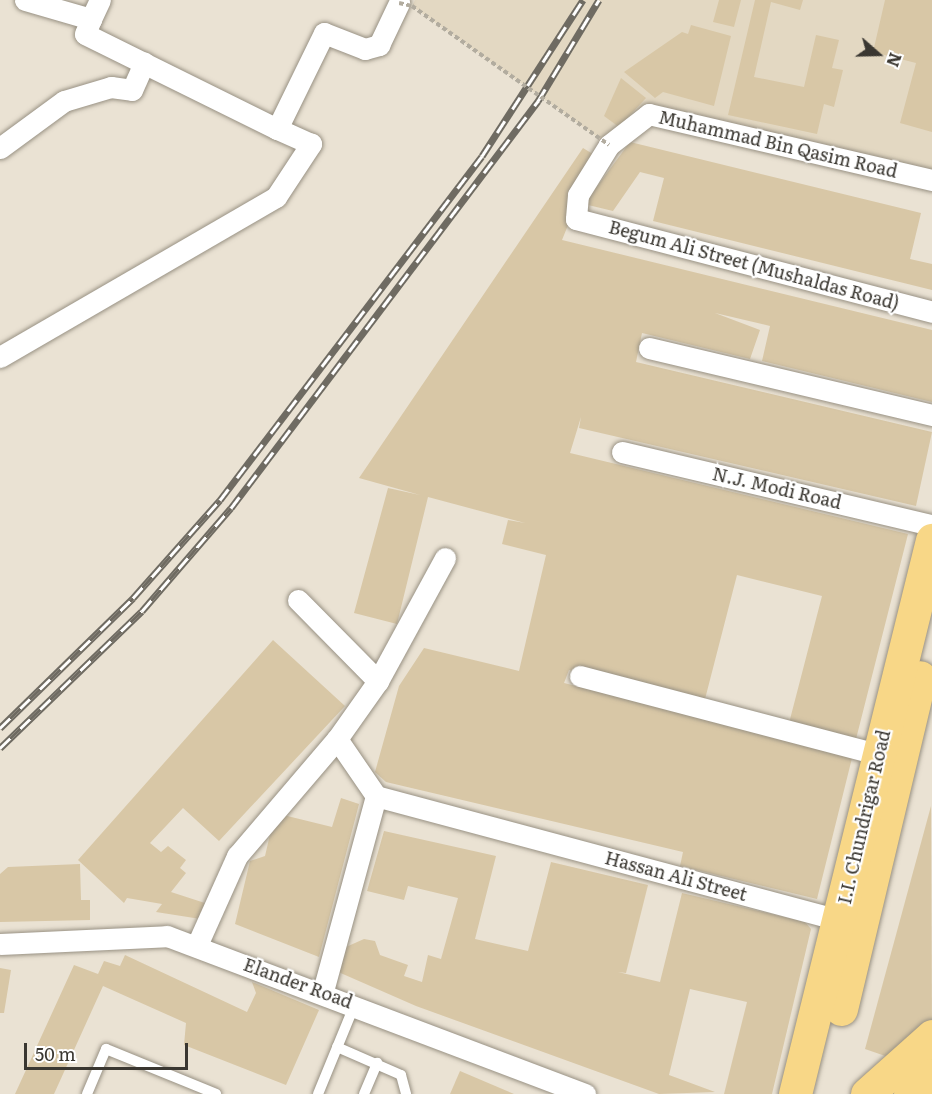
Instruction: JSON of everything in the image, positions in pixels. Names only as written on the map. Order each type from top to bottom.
[{"type":"main road","name":"I.I. Chundrigar Road","points":[[795,1094],[840,920],[877,754],[932,540]]},
{"type":"main road","name":"I.I. Chundrigar Road","points":[[817,1094],[863,926],[932,622]]},
{"type":"main road","points":[[867,1094],[932,1036]]},
{"type":"main road","points":[[910,1094],[932,1075]]},
{"type":"street","points":[[0,357],[276,197],[311,144],[84,34],[95,10],[25,0]]},
{"type":"street","points":[[277,129],[324,33],[365,49],[379,45],[399,3]]},
{"type":"street","points":[[0,148],[64,101],[111,87],[132,90],[144,63]]},
{"type":"street","name":"Muhammad Bin Qasim Road","points":[[576,219],[578,195],[609,145],[649,114],[932,180]]},
{"type":"street","name":"Begum Ali Street (Mushaldas Road)","points":[[576,219],[932,312]]},
{"type":"street","points":[[649,348],[932,415]]},
{"type":"street","name":"N.J. Modi Road","points":[[622,452],[932,525]]},
{"type":"street","points":[[197,945],[237,855],[337,739],[378,681],[445,558]]},
{"type":"street","points":[[298,600],[378,681]]},
{"type":"street","points":[[580,676],[877,754]]},
{"type":"street","points":[[323,991],[376,796],[337,739]]},
{"type":"street","name":"Hassan Ali Street","points":[[376,796],[840,920]]},
{"type":"street","name":"Elander Road","points":[[0,944],[167,936],[323,991],[585,1094]]},
{"type":"lane","points":[[318,1094],[356,1004]]},
{"type":"lane","points":[[338,1047],[401,1075],[406,1094]]},
{"type":"lane","points":[[87,1094],[106,1049],[216,1094]]},
{"type":"lane","points":[[364,1094],[377,1063]]},
{"type":"path","points":[[399,3],[412,6],[609,145]]},
{"type":"shaded area","points":[[415,0],[932,0],[932,181],[649,114],[609,145],[412,6]]},
{"type":"building","points":[[719,0],[741,0],[734,27],[713,22]]},
{"type":"building","points":[[755,0],[803,0],[800,10],[771,2],[754,77],[804,87],[816,35],[839,40],[832,68],[843,70],[834,107],[824,104],[817,134],[728,115]]},
{"type":"building","points":[[885,0],[932,0],[932,132],[900,123],[916,63],[873,52]]},
{"type":"building","points":[[691,25],[731,36],[714,106],[663,92],[655,98],[624,72],[682,32],[688,34]]},
{"type":"building","points":[[621,78],[646,98],[619,127],[604,116]]},
{"type":"building","points":[[630,142],[921,213],[910,259],[932,264],[932,290],[653,221],[664,178],[640,172],[613,211],[584,204]]},
{"type":"building","points":[[583,148],[596,156],[562,240],[932,330],[932,402],[762,361],[770,326],[715,313],[760,330],[750,359],[642,333],[636,362],[932,432],[916,506],[579,428],[581,417],[570,453],[908,534],[855,743],[788,727],[822,596],[737,575],[704,703],[569,670],[564,683],[853,754],[817,899],[680,866],[683,852],[386,782],[375,772],[399,686],[424,648],[519,671],[546,555],[502,544],[508,520],[525,523],[428,497],[397,624],[354,613],[388,488],[420,495],[359,478]]},
{"type":"building","points":[[273,640],[345,706],[219,841],[183,808],[150,843],[161,852],[168,846],[186,860],[180,868],[186,873],[171,892],[211,905],[207,920],[156,912],[162,904],[127,898],[124,903],[78,860]]},
{"type":"building","points":[[341,798],[359,804],[319,957],[235,924],[250,861],[265,856],[275,813],[332,827]]},
{"type":"building","points":[[931,806],[932,1029],[894,1059],[865,1049]]},
{"type":"building","points":[[384,831],[496,856],[475,939],[528,951],[551,862],[648,885],[626,973],[618,972],[660,982],[682,893],[805,922],[811,929],[772,1094],[724,1094],[747,1002],[690,989],[669,1075],[715,1092],[659,1094],[416,1006],[336,971],[346,947],[364,939],[375,941],[380,955],[408,965],[404,976],[422,982],[428,955],[441,959],[458,898],[408,886],[404,900],[367,891]]},
{"type":"building","points":[[80,864],[81,900],[90,900],[90,920],[0,922],[0,874],[8,867]]},
{"type":"building","points":[[125,955],[247,1012],[256,993],[252,982],[319,1010],[286,1085],[184,1045],[186,1023],[103,986],[54,1094],[15,1094],[74,965],[98,974],[104,961],[120,966]]},
{"type":"building","points":[[0,968],[11,970],[4,1013],[0,1013]]},
{"type":"building","points":[[460,1071],[514,1094],[450,1094]]},
{"type":"railway","points":[[0,728],[133,598],[220,500],[482,156],[583,0]]},
{"type":"railway","points":[[0,748],[142,611],[231,508],[538,101],[599,0]]}]
